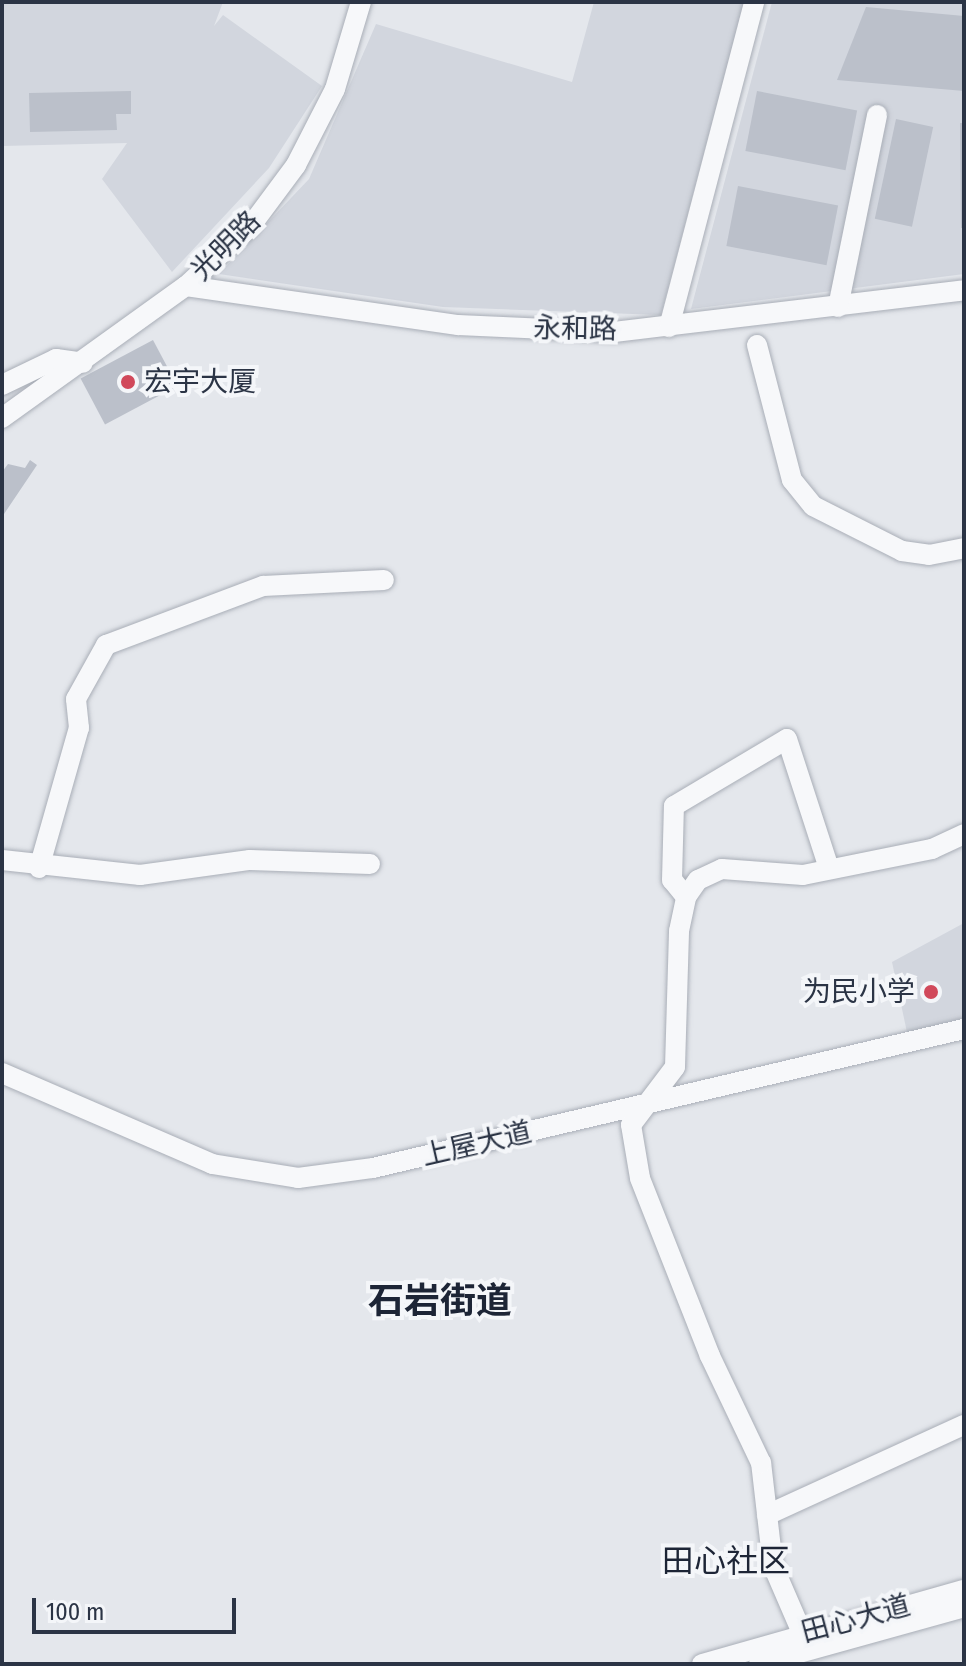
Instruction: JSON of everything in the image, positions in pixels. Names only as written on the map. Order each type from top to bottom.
[{"type":"street","name":"光明路","points":[[2,418],[83,363],[186,286],[250,227],[296,165],[335,89],[361,2]]},
{"type":"street","points":[[669,327],[754,2]]},
{"type":"street","points":[[838,307],[877,115]]},
{"type":"street","name":"永和路","points":[[186,286],[458,325],[614,332],[964,290]]},
{"type":"street","points":[[757,345],[792,480],[813,506],[902,551],[929,555],[964,548]]},
{"type":"street","points":[[2,385],[56,359],[83,363]]},
{"type":"street","points":[[39,868],[79,728],[76,699],[106,645],[263,586],[384,580]]},
{"type":"street","points":[[686,897],[672,880],[674,806],[787,739],[829,868]]},
{"type":"street","points":[[805,1641],[773,1566],[761,1463],[710,1356],[630,1149],[631,1125],[653,1102],[675,1067],[686,897],[698,880],[722,869],[803,875],[932,849],[964,834]]},
{"type":"street","points":[[2,860],[39,868],[140,875],[250,860],[370,864]]},
{"type":"street","name":"上屋大道","points":[[2,1073],[187,1155],[265,1177],[361,1171],[964,1029]]},
{"type":"street","points":[[767,1515],[964,1425]]},
{"type":"street","name":"田心大道","points":[[759,1664],[805,1641],[964,1590]]},
{"type":"street","name":"田心大道","points":[[702,1664],[964,1607]]},
{"type":"shaded area","points":[[2,2],[223,2],[214,26],[223,15],[322,86],[269,168],[172,272],[102,179],[127,143],[2,146]]},
{"type":"shaded area","points":[[594,2],[744,2],[661,315],[443,307],[219,274],[309,179],[376,24],[572,82]]},
{"type":"shaded area","points":[[772,2],[964,2],[964,274],[691,309]]},
{"type":"shaded area","name":"为民小学","points":[[964,923],[964,1023],[908,1037],[892,962]]},
{"type":"building","points":[[866,7],[964,16],[964,91],[837,80]]},
{"type":"building","points":[[131,91],[131,114],[116,114],[117,130],[30,132],[29,93]]},
{"type":"building","points":[[757,91],[857,110],[845,170],[745,151]]},
{"type":"building","points":[[896,119],[933,127],[912,227],[875,219]]},
{"type":"building","points":[[960,123],[964,123],[964,228],[961,228]]},
{"type":"building","points":[[738,186],[838,205],[826,265],[726,246]]},
{"type":"building","name":"宏宇大厦","points":[[153,340],[177,386],[105,424],[81,378]]},
{"type":"building","points":[[30,460],[37,465],[2,517],[2,472],[8,464],[25,468]]},
{"type":"place","name":"宏宇大厦","points":[[128,382]]},
{"type":"place","name":"为民小学","points":[[931,992]]},
{"type":"district","name":"石岩街道","points":[[440,1302]]},
{"type":"district","name":"田心社区","points":[[726,1561]]}]
